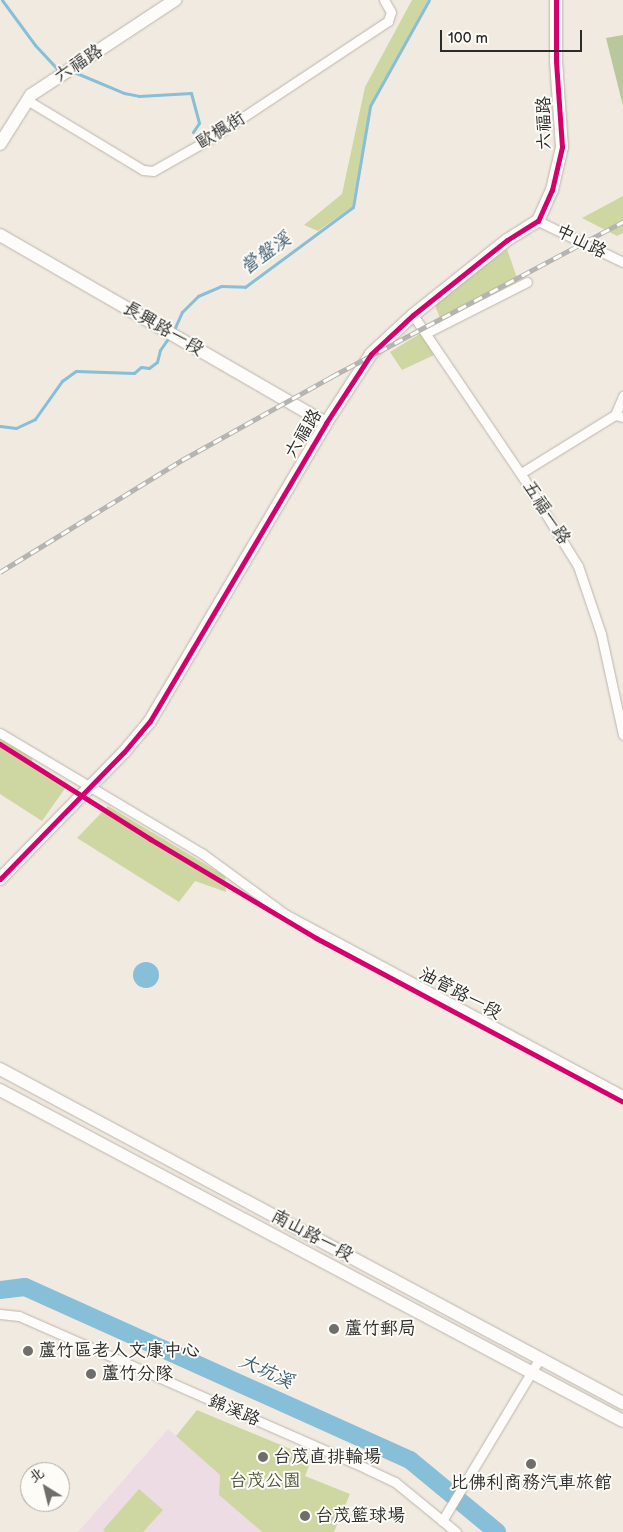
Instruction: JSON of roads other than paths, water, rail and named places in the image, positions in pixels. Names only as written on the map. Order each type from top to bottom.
[{"type":"street","name":"六福路","points":[[0,144],[27,100],[175,0]]},
{"type":"street","name":"歐楓街","points":[[27,100],[143,170],[153,172],[213,137],[388,21],[391,12],[384,0]]},
{"type":"street","name":"六福路","points":[[0,880],[150,721],[326,424],[371,354],[413,315],[507,240],[538,221],[552,190],[562,147],[556,61],[556,0]]},
{"type":"street","name":"中山路","points":[[538,221],[623,262]]},
{"type":"street","name":"長興路一段","points":[[0,234],[326,424]]},
{"type":"street","points":[[426,333],[527,282]]},
{"type":"street","name":"五福一路","points":[[413,315],[521,473],[571,552],[587,587],[601,634],[623,735]]},
{"type":"street","points":[[521,473],[619,416],[623,396]]},
{"type":"street","name":"油管路一段","points":[[0,733],[202,854],[293,918],[623,1095]]},
{"type":"street","name":"南山路一段","points":[[0,1068],[623,1403]]},
{"type":"street","name":"南山路一段","points":[[0,1090],[623,1421]]},
{"type":"street","points":[[335,1267],[342,1252]]},
{"type":"street","name":"錦溪路","points":[[0,1314],[19,1316],[395,1482],[456,1532]]},
{"type":"street","points":[[442,1521],[540,1358]]},
{"type":"water","points":[[146,962],[156,965],[159,975],[156,985],[146,988],[136,985],[133,975],[136,965]]},
{"type":"waterway","points":[[2,0],[35,45],[57,69],[63,70]]},
{"type":"waterway","name":"營盤溪","points":[[173,332],[182,312],[198,296],[221,286],[245,287],[353,207],[370,106],[429,0]]},
{"type":"waterway","points":[[74,72],[124,93],[139,96],[191,93],[199,123],[193,132]]},
{"type":"waterway","name":"營盤溪","points":[[0,426],[16,428],[35,419],[62,381],[76,371],[134,373],[141,367],[149,368],[157,362],[160,350],[169,337]]},
{"type":"waterway","name":"大坑溪","points":[[0,1290],[25,1287],[410,1460],[497,1532]]},
{"type":"railway","points":[[0,572],[182,460],[331,377],[623,222]]},
{"type":"place","name":"蘆竹郵局","points":[[334,1329]]},
{"type":"place","name":"蘆竹區老人文康中心","points":[[28,1351]]},
{"type":"place","name":"蘆竹分隊","points":[[91,1374]]},
{"type":"place","name":"台茂直排輪場","points":[[263,1457]]},
{"type":"place","name":"比佛利商務汽車旅館","points":[[531,1464]]},
{"type":"place","name":"台茂籃球場","points":[[305,1516]]},
{"type":"park label","name":"台茂公園","points":[[265,1481]]}]
